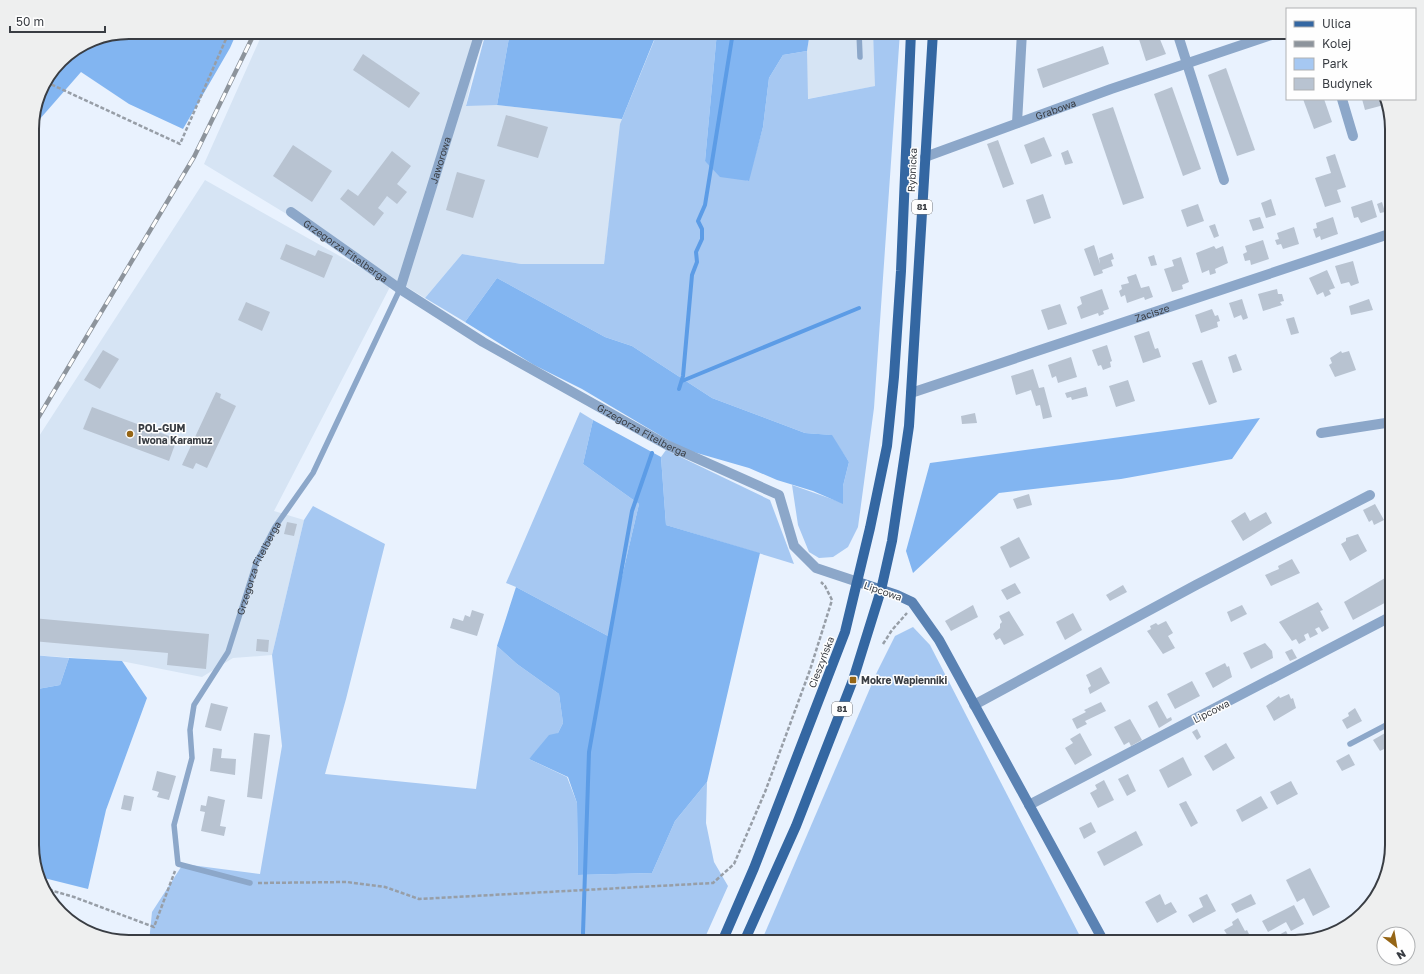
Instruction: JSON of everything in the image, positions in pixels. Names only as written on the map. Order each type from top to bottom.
[{"type":"main road","name":"Rybnicka","points":[[894,377],[901,271],[911,39]]},
{"type":"main road","name":"Rybnicka","points":[[911,394],[933,39]]},
{"type":"main road","name":"Cieszyńska","points":[[725,935],[754,868],[845,632],[870,528],[886,446],[894,377]]},
{"type":"main road","name":"81","points":[[747,935],[796,826],[853,680],[881,590],[892,541],[904,472],[911,394]]},
{"type":"street","name":"Jaworowa","points":[[400,289],[478,39]]},
{"type":"street","points":[[1017,123],[1022,39]]},
{"type":"street","points":[[1179,39],[1224,180]]},
{"type":"street","name":"Grabowa","points":[[925,157],[1017,123],[1187,64],[1251,39]]},
{"type":"street","points":[[1342,100],[1353,136]]},
{"type":"street","name":"Grzegorza Fitelberga","points":[[291,212],[400,289],[483,342],[667,445],[779,495],[794,546],[816,568],[858,582]]},
{"type":"street","name":"Zacisze","points":[[911,394],[1385,235]]},
{"type":"street","points":[[1321,433],[1385,423]]},
{"type":"street","points":[[974,705],[1196,585],[1370,495]]},
{"type":"street","name":"Lipcowa","points":[[858,582],[897,594],[912,602],[939,640],[1100,935]]},
{"type":"street","name":"Lipcowa","points":[[1029,805],[1385,620]]},
{"type":"lane","points":[[860,39],[860,58]]},
{"type":"lane","name":"Grzegorza Fitelberga","points":[[178,864],[174,825],[192,758],[190,730],[194,704],[228,652],[256,563],[275,527],[312,473],[400,289]]},
{"type":"lane","points":[[1350,744],[1385,726]]},
{"type":"lane","points":[[178,864],[250,882]]},
{"type":"path","points":[[51,84],[180,144],[226,39]]},
{"type":"path","points":[[250,882],[347,882],[385,887],[419,899],[713,883],[734,864],[765,792],[825,625],[832,600],[825,586],[815,576],[816,568]]},
{"type":"path","points":[[883,644],[892,630],[906,617],[912,602]]},
{"type":"path","points":[[51,890],[74,897],[154,927],[178,864]]},
{"type":"shaded area","points":[[123,39],[234,39],[183,129],[129,104],[81,72],[40,119],[42,105],[54,79],[65,65],[79,54],[94,46],[105,42]]},
{"type":"shaded area","points":[[260,39],[480,39],[466,105],[497,105],[622,119],[604,264],[521,264],[462,254],[425,298],[204,164]]},
{"type":"shaded area","points":[[509,39],[654,39],[622,119],[497,105]]},
{"type":"shaded area","points":[[716,39],[809,39],[807,51],[783,55],[769,78],[763,127],[749,181],[720,177],[705,161]]},
{"type":"shaded area","points":[[809,39],[873,39],[876,86],[807,99],[807,51]]},
{"type":"shaded area","points":[[205,180],[391,285],[274,511],[304,520],[272,655],[233,658],[202,677],[121,661],[39,655],[39,436]]},
{"type":"shaded area","points":[[497,278],[605,337],[632,346],[712,398],[805,433],[832,435],[849,462],[843,486],[843,504],[813,491],[777,480],[749,468],[683,449],[582,389],[534,365],[465,322]]},
{"type":"shaded area","points":[[1260,418],[1232,459],[1121,479],[999,493],[913,573],[906,551],[930,463]]},
{"type":"shaded area","points":[[593,420],[661,457],[666,525],[760,553],[707,782],[675,821],[652,873],[578,875],[577,803],[568,777],[529,759],[549,735],[558,733],[563,723],[559,694],[517,664],[497,646],[516,587],[608,636],[639,504],[583,464]]},
{"type":"shaded area","points":[[69,658],[122,661],[147,698],[106,810],[88,889],[45,878],[39,851],[39,689],[60,685]]},
{"type":"green space","points":[[484,39],[509,39],[497,105],[466,106]]},
{"type":"green space","points":[[655,39],[716,39],[705,161],[748,181],[763,127],[769,78],[783,55],[807,51],[808,99],[875,86],[873,39],[900,39],[874,408],[858,527],[848,547],[833,557],[819,558],[809,552],[798,525],[792,485],[843,503],[843,486],[849,462],[831,435],[805,433],[712,398],[632,346],[605,337],[497,278],[465,322],[425,298],[462,254],[521,264],[604,264],[620,124]]},
{"type":"green space","points":[[580,412],[593,420],[583,464],[639,504],[608,636],[506,583]]},
{"type":"green space","points":[[666,450],[770,500],[794,564],[666,525],[661,457]]},
{"type":"green space","points":[[313,506],[385,544],[346,699],[325,774],[476,789],[497,646],[517,664],[559,694],[563,723],[558,733],[529,759],[567,777],[577,803],[578,875],[652,873],[675,821],[707,782],[706,823],[714,862],[728,886],[706,935],[150,935],[152,912],[183,864],[260,874],[282,746],[272,655],[304,520]]},
{"type":"green space","points":[[913,627],[930,645],[1079,935],[764,935],[877,672],[895,636]]},
{"type":"green space","points":[[39,656],[69,658],[60,685],[39,689]]},
{"type":"building","points":[[1139,39],[1160,39],[1166,54],[1146,61]]},
{"type":"building","points":[[1103,46],[1109,64],[1043,88],[1037,69]]},
{"type":"building","points":[[363,54],[420,93],[409,108],[353,70]]},
{"type":"building","points":[[1226,68],[1255,150],[1237,156],[1208,75]]},
{"type":"building","points":[[1172,87],[1201,169],[1183,176],[1154,94]]},
{"type":"building","points":[[1303,100],[1324,100],[1332,122],[1314,129]]},
{"type":"building","points":[[1362,100],[1380,100],[1382,106],[1365,110]]},
{"type":"building","points":[[1113,107],[1144,198],[1123,205],[1092,114]]},
{"type":"building","points":[[506,115],[548,127],[538,158],[497,146]]},
{"type":"building","points":[[1044,137],[1052,156],[1031,164],[1024,145]]},
{"type":"building","points":[[998,140],[1014,184],[1003,188],[987,144]]},
{"type":"building","points":[[293,145],[332,171],[312,202],[273,176]]},
{"type":"building","points":[[1068,150],[1073,163],[1065,165],[1061,153]]},
{"type":"building","points":[[392,151],[411,166],[397,184],[407,192],[397,204],[387,196],[378,208],[384,213],[374,226],[340,199],[348,189],[358,196]]},
{"type":"building","points":[[1335,154],[1346,187],[1337,190],[1341,202],[1325,207],[1315,178],[1331,173],[1326,157]]},
{"type":"building","points":[[457,172],[485,180],[473,218],[446,210]]},
{"type":"building","points":[[1043,194],[1051,218],[1034,224],[1026,200]]},
{"type":"building","points":[[1271,199],[1276,215],[1266,218],[1261,203]]},
{"type":"building","points":[[1372,200],[1377,217],[1361,223],[1358,217],[1354,218],[1351,207]]},
{"type":"building","points":[[1382,202],[1385,212],[1380,213],[1377,204]]},
{"type":"building","points":[[1198,204],[1204,221],[1187,227],[1181,210]]},
{"type":"building","points":[[1260,217],[1264,228],[1253,231],[1249,220]]},
{"type":"building","points":[[1333,217],[1338,234],[1321,240],[1320,236],[1316,238],[1313,229],[1317,228],[1316,223]]},
{"type":"building","points":[[1215,224],[1219,236],[1214,238],[1209,226]]},
{"type":"building","points":[[1294,227],[1299,244],[1283,249],[1281,244],[1277,245],[1275,240],[1279,239],[1277,233]]},
{"type":"building","points":[[1263,240],[1269,259],[1251,265],[1250,260],[1245,261],[1243,254],[1247,252],[1245,246]]},
{"type":"building","points":[[286,244],[315,256],[318,250],[333,256],[324,278],[280,259]]},
{"type":"building","points":[[1094,245],[1100,264],[1099,258],[1112,253],[1114,259],[1111,260],[1113,266],[1102,270],[1103,273],[1094,276],[1084,249]]},
{"type":"building","points":[[1214,246],[1216,249],[1223,246],[1228,263],[1215,269],[1216,273],[1210,275],[1209,270],[1202,273],[1196,253]]},
{"type":"building","points":[[1154,255],[1157,265],[1151,266],[1148,257]]},
{"type":"building","points":[[1181,257],[1189,282],[1182,285],[1183,289],[1172,292],[1164,269],[1174,266],[1172,260]]},
{"type":"building","points":[[1353,261],[1359,283],[1351,286],[1349,282],[1341,284],[1335,266]]},
{"type":"building","points":[[1327,270],[1335,288],[1329,290],[1331,294],[1325,297],[1323,292],[1317,295],[1309,278]]},
{"type":"building","points":[[1136,274],[1141,288],[1149,286],[1153,297],[1145,300],[1144,297],[1127,303],[1125,295],[1121,297],[1119,291],[1122,289],[1121,285],[1129,283],[1127,277]]},
{"type":"building","points":[[1102,289],[1109,309],[1103,311],[1104,314],[1099,316],[1098,313],[1081,319],[1077,307],[1082,304],[1080,297]]},
{"type":"building","points":[[1277,289],[1278,294],[1282,294],[1284,301],[1280,302],[1282,305],[1263,311],[1258,294]]},
{"type":"building","points":[[1242,299],[1248,318],[1243,320],[1241,315],[1234,318],[1229,303]]},
{"type":"building","points":[[1369,299],[1373,310],[1351,315],[1349,306]]},
{"type":"building","points":[[246,302],[270,312],[262,331],[238,320]]},
{"type":"building","points":[[1060,304],[1067,324],[1048,330],[1041,310]]},
{"type":"building","points":[[1212,309],[1215,316],[1218,315],[1220,321],[1217,322],[1218,327],[1201,333],[1195,315]]},
{"type":"building","points":[[1294,317],[1299,333],[1291,335],[1286,319]]},
{"type":"building","points":[[1149,331],[1155,349],[1158,348],[1161,357],[1143,363],[1134,336]]},
{"type":"building","points":[[1107,345],[1112,361],[1110,362],[1111,367],[1103,370],[1101,365],[1098,366],[1092,350]]},
{"type":"building","points":[[103,350],[119,359],[100,389],[84,380]]},
{"type":"building","points":[[1341,351],[1342,353],[1349,351],[1356,370],[1335,377],[1329,365],[1332,363],[1330,358]]},
{"type":"building","points":[[1236,354],[1242,370],[1233,373],[1228,357]]},
{"type":"building","points":[[1071,357],[1077,377],[1058,383],[1056,376],[1052,378],[1048,365]]},
{"type":"building","points":[[1202,360],[1217,402],[1209,405],[1192,363]]},
{"type":"building","points":[[1033,369],[1039,388],[1044,387],[1052,417],[1043,419],[1040,405],[1036,406],[1031,390],[1016,395],[1011,376]]},
{"type":"building","points":[[1128,380],[1135,401],[1116,407],[1109,386]]},
{"type":"building","points":[[1086,387],[1088,396],[1072,400],[1071,397],[1067,398],[1065,393]]},
{"type":"building","points":[[216,392],[221,394],[220,398],[236,406],[207,468],[196,463],[193,469],[182,465]]},
{"type":"building","name":"POL-GUM Iwona Karamuz","points":[[92,407],[177,439],[169,461],[83,429]]},
{"type":"building","points":[[975,413],[977,423],[962,424],[961,416]]},
{"type":"building","points":[[1029,494],[1032,505],[1017,509],[1013,499]]},
{"type":"building","points":[[1375,504],[1384,520],[1374,525],[1372,520],[1369,522],[1363,510]]},
{"type":"building","points":[[1245,512],[1250,521],[1266,512],[1272,523],[1243,541],[1231,521]]},
{"type":"building","points":[[287,522],[297,524],[294,536],[284,534]]},
{"type":"building","points":[[1358,534],[1367,551],[1350,561],[1341,544],[1346,541],[1346,538]]},
{"type":"building","points":[[1019,537],[1030,558],[1010,568],[1000,547]]},
{"type":"building","points":[[1292,559],[1300,573],[1271,586],[1265,575],[1279,569],[1278,566]]},
{"type":"building","points":[[1385,578],[1385,603],[1353,620],[1344,602]]},
{"type":"building","points":[[1015,583],[1021,593],[1007,600],[1001,590]]},
{"type":"building","points":[[1123,585],[1127,592],[1110,601],[1106,595]]},
{"type":"building","points":[[1318,602],[1323,610],[1320,611],[1329,628],[1322,632],[1319,627],[1315,629],[1318,634],[1310,638],[1308,633],[1304,635],[1306,640],[1299,644],[1296,639],[1292,641],[1279,622]]},
{"type":"building","points":[[973,605],[978,617],[951,631],[945,621]]},
{"type":"building","points":[[1242,605],[1247,614],[1231,622],[1227,612]]},
{"type":"building","points":[[472,610],[484,614],[477,636],[450,628],[453,618],[463,621],[465,615],[470,617]]},
{"type":"building","points":[[1009,611],[1024,635],[1004,645],[1000,638],[996,640],[993,634],[1000,628],[1000,624],[1002,622],[999,616]]},
{"type":"building","points":[[1073,613],[1082,630],[1065,640],[1056,622]]},
{"type":"building","points":[[39,619],[209,634],[206,669],[167,665],[168,653],[39,642]]},
{"type":"building","points":[[1166,621],[1173,633],[1168,636],[1175,648],[1163,654],[1147,631],[1151,629],[1150,626],[1156,623],[1158,625]]},
{"type":"building","points":[[257,639],[269,640],[268,652],[256,651]]},
{"type":"building","points":[[1265,643],[1272,651],[1273,658],[1251,669],[1243,653]]},
{"type":"building","points":[[1292,649],[1297,658],[1290,661],[1285,652]]},
{"type":"building","points":[[1225,663],[1227,667],[1229,666],[1232,677],[1213,688],[1205,673]]},
{"type":"building","points":[[1101,667],[1110,683],[1090,694],[1088,688],[1091,686],[1086,675]]},
{"type":"building","points":[[1192,681],[1200,696],[1175,709],[1167,694]]},
{"type":"building","points":[[1289,694],[1291,699],[1293,698],[1296,708],[1274,721],[1266,706],[1279,696],[1280,698]]},
{"type":"building","points":[[1157,701],[1167,719],[1171,717],[1172,720],[1159,728],[1148,706]]},
{"type":"building","points":[[1101,702],[1106,711],[1085,721],[1087,724],[1077,729],[1072,719],[1086,712],[1084,710]]},
{"type":"building","points":[[211,703],[228,707],[221,731],[205,727]]},
{"type":"building","points":[[1355,708],[1362,721],[1347,729],[1342,720],[1349,716],[1348,713]]},
{"type":"building","points":[[1130,719],[1142,740],[1131,746],[1129,742],[1124,745],[1114,727]]},
{"type":"building","points":[[1197,729],[1201,737],[1197,740],[1192,732]]},
{"type":"building","points":[[254,733],[270,735],[262,799],[247,797]]},
{"type":"building","points":[[1080,733],[1092,755],[1075,765],[1065,748],[1073,743],[1070,739]]},
{"type":"building","points":[[1385,733],[1385,748],[1380,751],[1373,740]]},
{"type":"building","points":[[1226,743],[1235,758],[1213,771],[1204,756]]},
{"type":"building","points":[[213,748],[222,749],[221,758],[236,759],[235,775],[210,771]]},
{"type":"building","points":[[1349,754],[1355,765],[1342,771],[1336,761]]},
{"type":"building","points":[[1183,757],[1192,775],[1168,788],[1159,770]]},
{"type":"building","points":[[157,771],[176,776],[169,800],[157,797],[159,792],[152,790]]},
{"type":"building","points":[[1128,774],[1136,791],[1127,796],[1118,779]]},
{"type":"building","points":[[1104,780],[1114,800],[1098,808],[1090,793],[1097,789],[1095,785]]},
{"type":"building","points":[[1291,781],[1298,794],[1277,805],[1270,792]]},
{"type":"building","points":[[124,795],[134,797],[131,811],[121,809]]},
{"type":"building","points":[[208,796],[225,800],[220,826],[226,827],[224,836],[201,831],[205,812],[200,811],[201,805],[206,806]]},
{"type":"building","points":[[1261,796],[1268,808],[1242,822],[1236,810]]},
{"type":"building","points":[[1186,801],[1198,823],[1191,827],[1179,804]]},
{"type":"building","points":[[1091,822],[1096,832],[1084,839],[1079,828]]},
{"type":"building","points":[[1136,831],[1143,845],[1104,866],[1097,852]]},
{"type":"building","points":[[1310,868],[1330,907],[1313,916],[1304,898],[1297,902],[1286,880]]},
{"type":"building","points":[[1160,894],[1165,905],[1171,902],[1177,912],[1157,923],[1145,902]]},
{"type":"building","points":[[1207,894],[1216,911],[1193,923],[1188,915],[1203,907],[1199,898]]},
{"type":"building","points":[[1251,894],[1256,904],[1236,913],[1231,904]]},
{"type":"building","points":[[1294,905],[1304,924],[1291,931],[1286,922],[1268,932],[1262,921]]},
{"type":"building","points":[[1238,918],[1245,931],[1247,930],[1250,935],[1227,935],[1224,930],[1233,925],[1232,922]]},
{"type":"building","points":[[1286,931],[1288,935],[1279,935]]},
{"type":"waterway","points":[[679,389],[683,376],[692,275],[697,262],[696,252],[702,239],[702,229],[698,221],[705,205],[732,39]]},
{"type":"waterway","points":[[682,381],[859,308]]},
{"type":"waterway","points":[[583,935],[589,752],[632,511],[652,453]]},
{"type":"railway","points":[[39,416],[194,157],[252,39]]},
{"type":"place","name":"POL-GUM Iwona Karamuz","points":[[130,434]]},
{"type":"place","name":"Mokre Wapienniki","points":[[853,680]]}]
